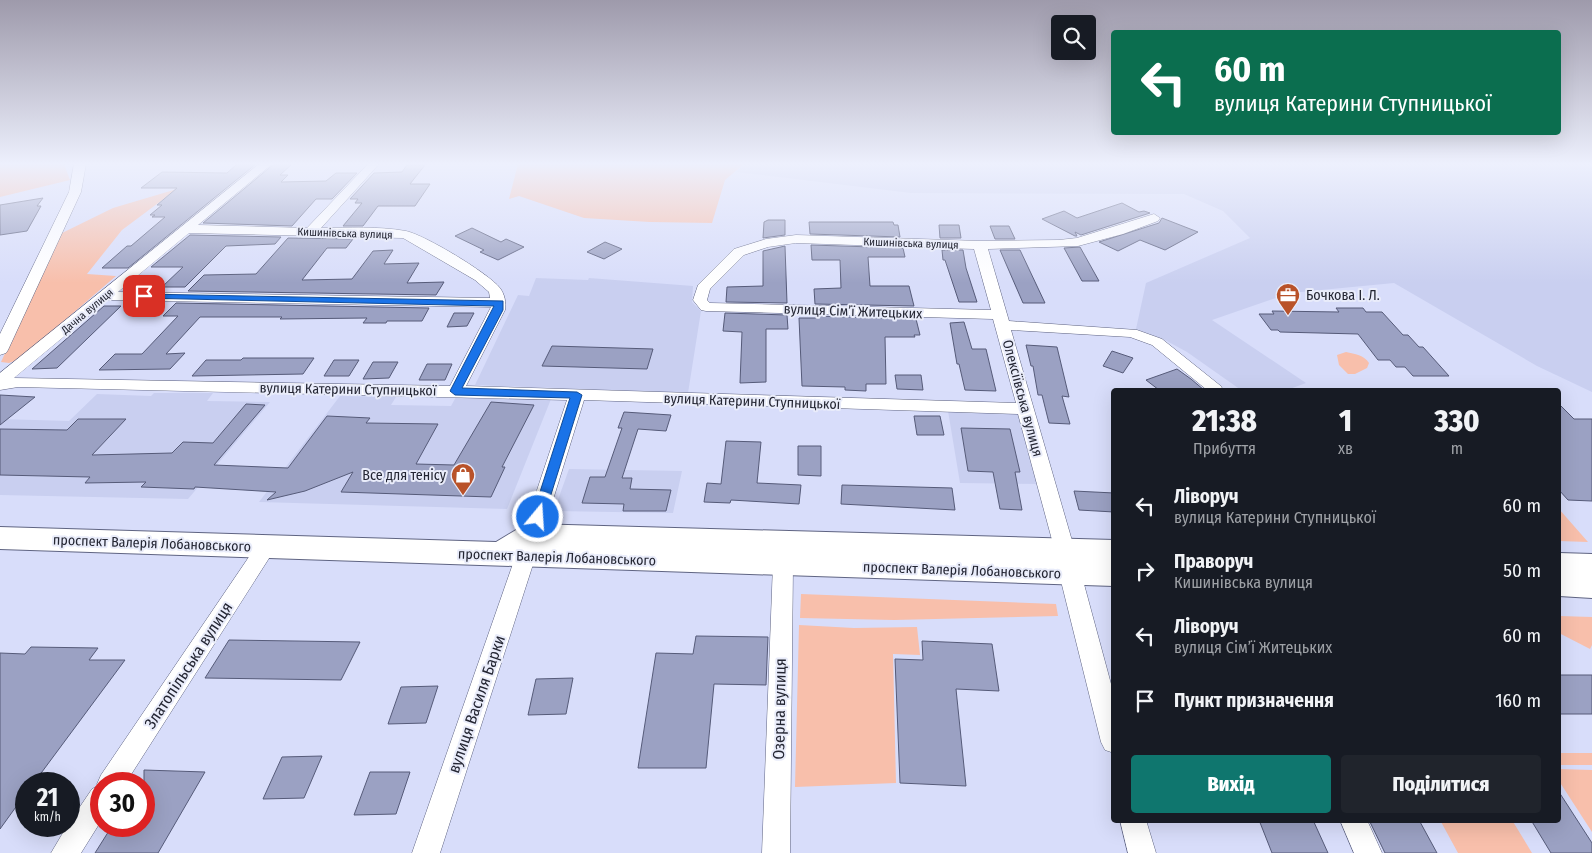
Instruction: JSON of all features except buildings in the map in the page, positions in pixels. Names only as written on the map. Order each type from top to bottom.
[{"type":"main road","name":"проспект Валерія Лобановського","points":[[0,538],[266,547],[519,548],[1067,562],[1111,573]]},
{"type":"main road","name":"проспект Валерія Лобановського","points":[[519,548],[783,564],[1067,562],[1111,553]]},
{"type":"main road","points":[[1561,566],[1585,582]]},
{"type":"street","points":[[0,350],[69,204]]},
{"type":"street","name":"Дачна вулиця","points":[[0,381],[217,204]]},
{"type":"street","points":[[310,232],[337,204]]},
{"type":"street","name":"Кишинівська вулиця","points":[[706,307],[700,300],[703,288],[739,252],[766,243],[796,239],[980,244],[1078,242],[1118,231],[1154,218]]},
{"type":"street","name":"Кишинівська вулиця","points":[[186,229],[406,235],[484,280],[495,291],[499,303]]},
{"type":"street","name":"Олексіївська вулиця","points":[[980,244],[1026,409],[1111,731]]},
{"type":"street","points":[[105,296],[499,303],[498,310],[455,391]]},
{"type":"street","name":"вулиця Сімʼї Житецьких","points":[[706,307],[1001,320],[1132,333],[1157,342],[1214,387]]},
{"type":"street","name":"вулиця Катерини Ступницької","points":[[0,385],[18,382],[455,391],[1026,409]]},
{"type":"street","name":"вулиця Василя Барки","points":[[426,853],[519,548],[577,395]]},
{"type":"street","name":"Златопільська вулиця","points":[[118,772],[266,547]]},
{"type":"street","name":"Озерна вулиця","points":[[776,853],[783,564]]},
{"type":"street","points":[[65,853],[90,815]]},
{"type":"street","points":[[1134,823],[1142,853]]},
{"type":"street","points":[[1353,823],[1368,853]]},
{"type":"shaded area","points":[[127,204],[157,204],[122,230],[87,274],[116,276],[20,359],[9,363],[1,362],[60,234],[113,208]]},
{"type":"shaded area","points":[[542,204],[718,204],[712,223],[584,218]]},
{"type":"shaded area","points":[[1206,204],[1592,204],[1592,392],[1537,366],[1394,283],[1290,293],[1212,320],[1306,383],[1292,388],[1238,388],[1187,352],[1165,340],[1136,329],[1146,283],[1250,238],[1223,211]]},
{"type":"shaded area","points":[[536,278],[588,280],[589,278],[693,286],[692,302],[701,311],[688,393],[475,385],[518,295],[529,296]]},
{"type":"shaded area","points":[[1346,352],[1365,358],[1369,363],[1367,368],[1355,374],[1348,374],[1339,365],[1337,355]]},
{"type":"shaded area","points":[[154,393],[213,393],[207,401],[270,402],[188,499],[0,495],[0,419],[69,421],[97,394],[151,396]]},
{"type":"shaded area","points":[[340,396],[396,397],[391,405],[451,406],[456,397],[551,399],[507,509],[259,502]]},
{"type":"shaded area","points":[[948,411],[1019,413],[1042,484],[960,483]]},
{"type":"shaded area","points":[[569,469],[682,471],[673,513],[554,511]]},
{"type":"shaded area","points":[[1561,511],[1588,542],[1561,541]]},
{"type":"shaded area","points":[[801,594],[1056,604],[1058,616],[894,620],[800,618]]},
{"type":"shaded area","points":[[1561,616],[1592,617],[1592,645],[1590,649],[1561,634]]},
{"type":"shaded area","points":[[799,625],[854,628],[917,627],[920,655],[893,654],[896,783],[795,787]]},
{"type":"shaded area","points":[[1561,753],[1592,753],[1592,765],[1561,765]]},
{"type":"shaded area","points":[[1561,769],[1592,770],[1592,832],[1561,784]]},
{"type":"shaded area","points":[[1442,823],[1514,823],[1532,853],[1458,853]]},
{"type":"place","name":"Бочкова І. Л.","points":[[1288,316]]},
{"type":"place","name":"Все для тенісу","points":[[463,496]]},
{"type":"route","points":[[144,296],[499,303],[498,310],[455,391],[577,395],[538,517]]}]
